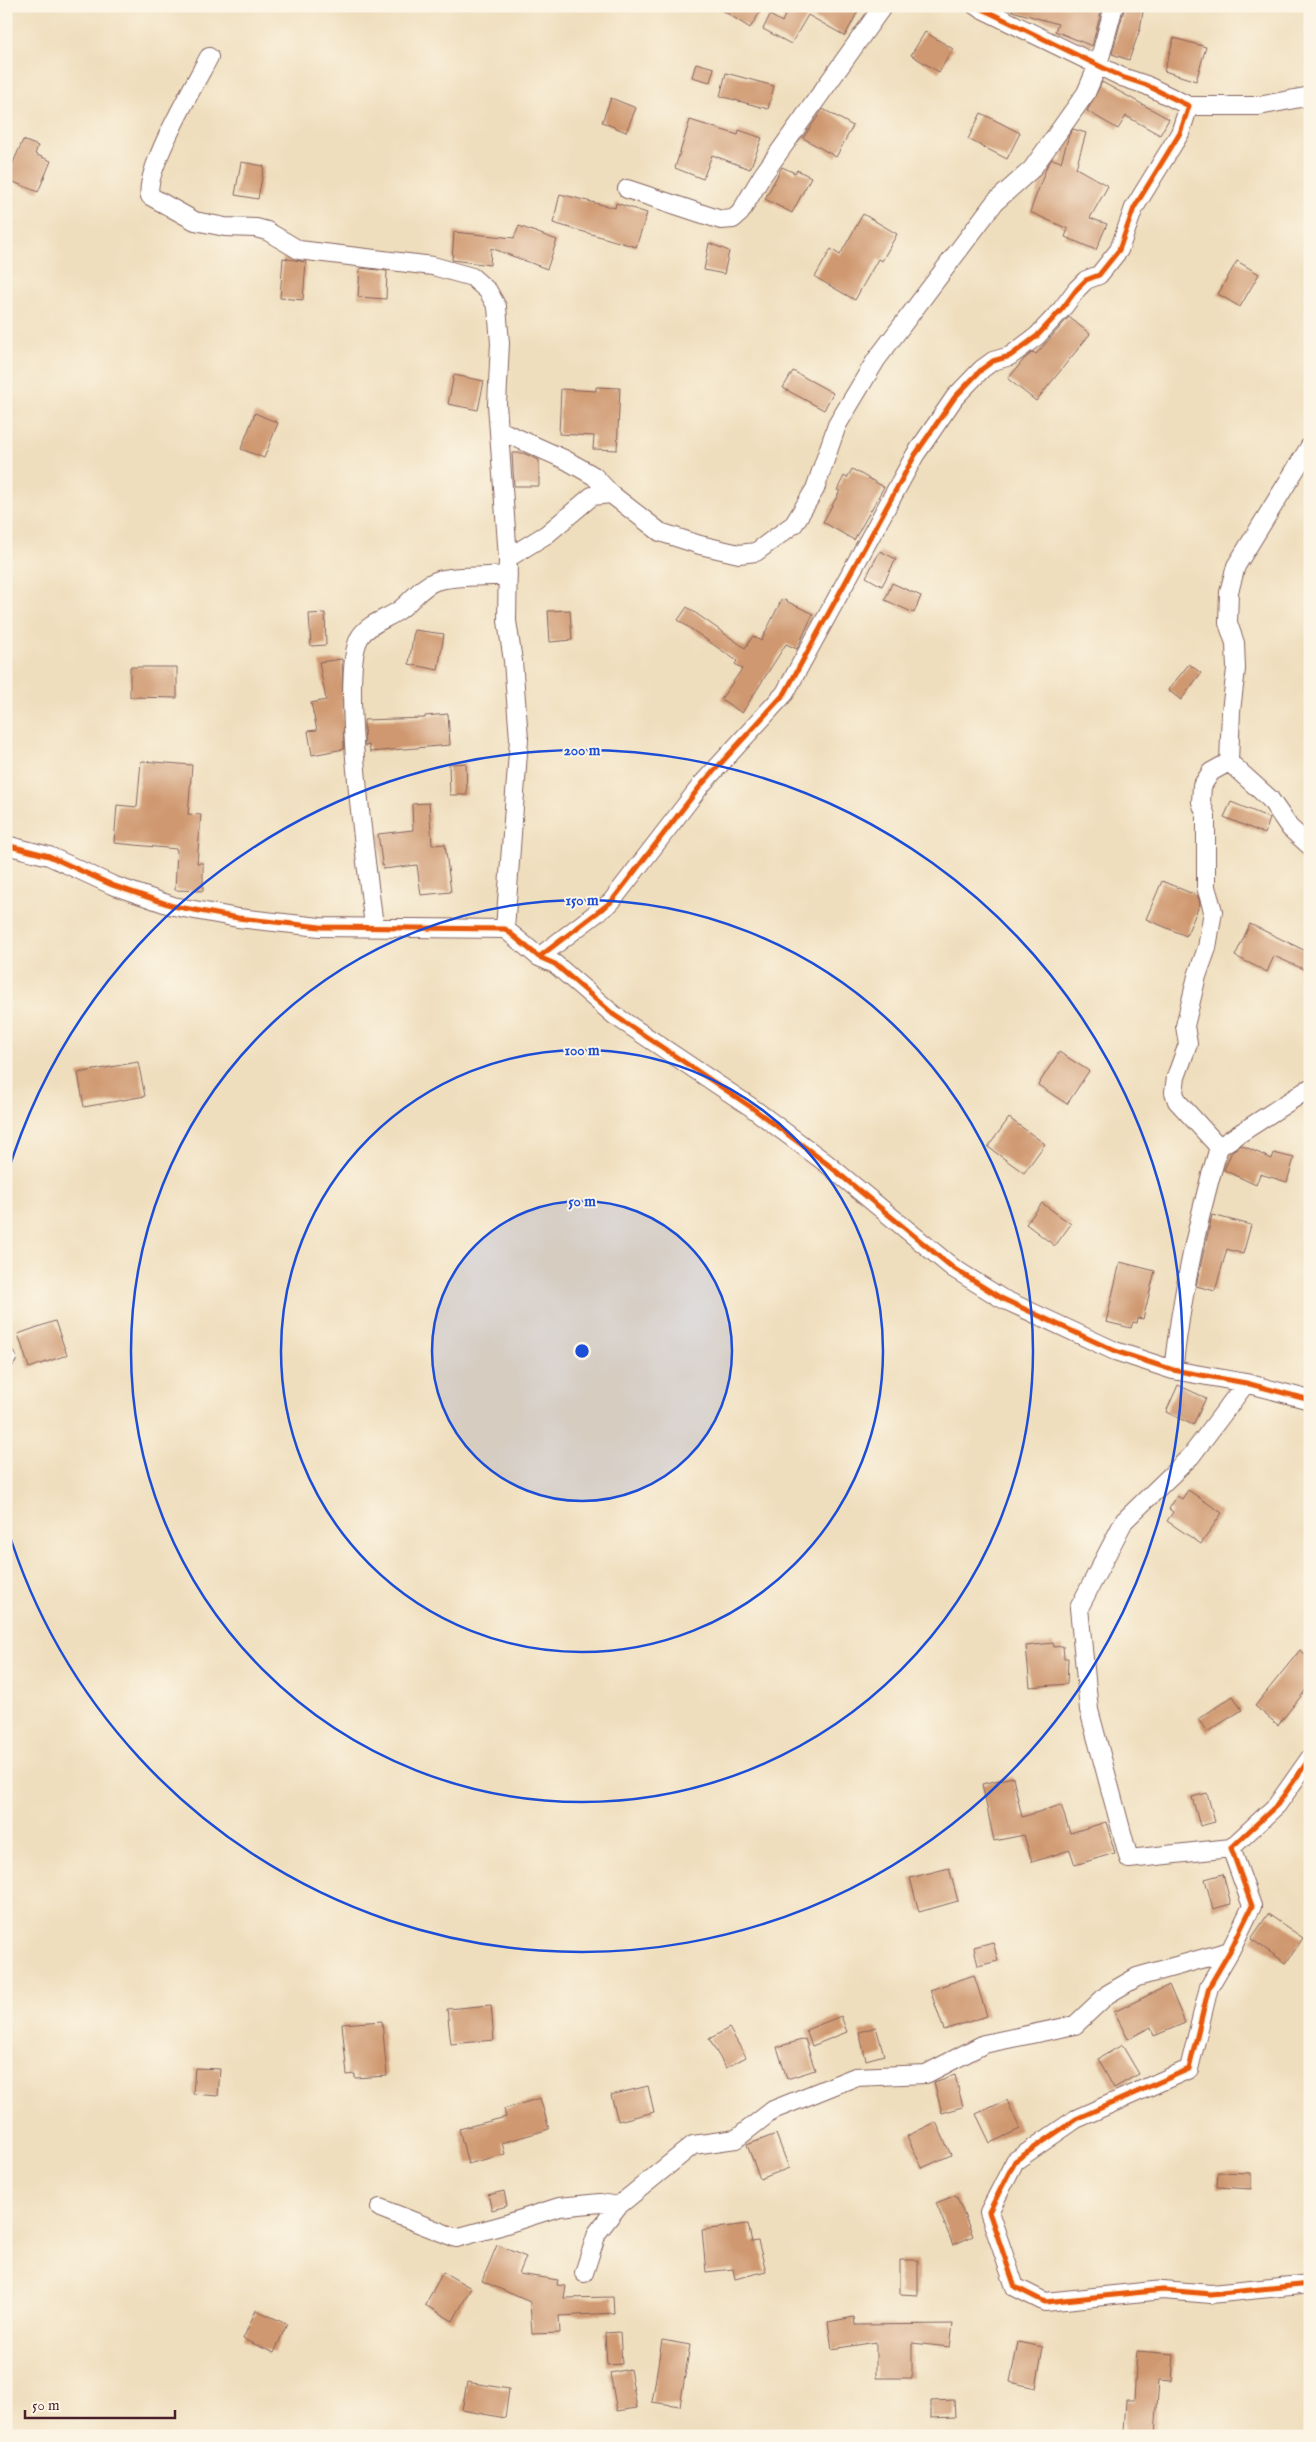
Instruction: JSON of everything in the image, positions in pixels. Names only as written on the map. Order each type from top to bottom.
[{"type":"street","points":[[976,6],[1098,65],[1189,106],[1259,106],[1310,96]]},
{"type":"street","points":[[499,430],[536,445],[594,476],[611,494],[660,532],[700,545],[739,554],[756,552],[794,524],[815,489],[837,426],[876,360],[995,202],[1032,169],[1086,93],[1098,65],[1114,6]]},
{"type":"street","points":[[627,189],[721,220],[733,219],[740,213],[762,176],[876,9]]},
{"type":"street","points":[[209,57],[171,129],[148,189],[150,196],[196,221],[224,227],[256,228],[267,231],[299,250],[396,260],[434,266],[472,277],[488,291],[497,306],[500,343],[497,404],[508,558],[507,621],[513,661],[518,739],[504,928]]},
{"type":"street","points":[[539,956],[611,902],[702,784],[785,693],[915,455],[955,397],[982,369],[993,361],[1010,356],[1037,336],[1062,310],[1077,289],[1086,280],[1098,275],[1119,250],[1134,208],[1180,133],[1189,106]]},
{"type":"street","points":[[1310,446],[1236,566],[1229,592],[1228,623],[1234,643],[1236,669],[1231,711],[1230,762],[1270,799],[1290,828],[1310,846]]},
{"type":"street","points":[[508,558],[548,534],[592,496],[611,494]]},
{"type":"street","points":[[374,926],[354,743],[352,669],[354,653],[360,636],[371,626],[398,611],[435,581],[508,576]]},
{"type":"street","points":[[1219,1147],[1177,1101],[1174,1092],[1176,1077],[1188,1044],[1185,1026],[1207,948],[1213,911],[1206,887],[1206,816],[1202,802],[1202,786],[1211,772],[1230,762]]},
{"type":"street","points":[[6,845],[49,856],[112,885],[174,906],[238,918],[302,925],[504,928],[539,956],[554,964],[614,1015],[751,1107],[826,1164],[954,1268],[1001,1298],[1115,1351],[1173,1370],[1246,1383],[1310,1400]]},
{"type":"street","points":[[1173,1370],[1183,1299],[1204,1198],[1219,1147],[1310,1088]]},
{"type":"street","points":[[1246,1383],[1191,1456],[1124,1522],[1079,1608],[1089,1710],[1129,1859],[1231,1848],[1277,1805],[1310,1758]]},
{"type":"street","points":[[1231,1848],[1252,1906],[1230,1951],[1209,1987],[1189,2068],[1076,2119],[1015,2161],[989,2212],[1015,2287],[1045,2302],[1163,2290],[1211,2294],[1310,2284]]},
{"type":"street","points":[[584,2273],[597,2233],[618,2206],[693,2145],[736,2139],[773,2110],[855,2077],[926,2074],[984,2044],[1075,2025],[1108,1994],[1137,1976],[1230,1951]]},
{"type":"street","points":[[380,2208],[456,2238],[559,2207],[600,2203],[618,2206]]},
{"type":"building","points":[[716,6],[764,6],[750,28]]},
{"type":"building","points":[[769,6],[849,6],[858,11],[845,36],[808,15],[791,44],[763,29],[770,15],[782,22],[785,15]]},
{"type":"building","points":[[1013,6],[1087,6],[1101,12],[1092,46],[1055,31],[1058,24],[1012,11]]},
{"type":"building","points":[[1125,6],[1144,6],[1140,29],[1129,60],[1112,54]]},
{"type":"building","points":[[925,32],[953,49],[939,72],[911,55]]},
{"type":"building","points":[[1174,38],[1206,47],[1196,81],[1164,71]]},
{"type":"building","points":[[696,63],[714,68],[710,82],[692,77]]},
{"type":"building","points":[[726,73],[774,86],[768,109],[720,96]]},
{"type":"building","points":[[1102,82],[1169,119],[1160,135],[1126,116],[1118,129],[1087,111]]},
{"type":"building","points":[[611,98],[636,108],[626,132],[602,122]]},
{"type":"building","points":[[823,109],[853,126],[836,157],[803,138]]},
{"type":"building","points":[[981,113],[1020,133],[1007,159],[968,139]]},
{"type":"building","points":[[690,120],[738,135],[739,130],[762,138],[750,169],[712,155],[703,179],[675,168]]},
{"type":"building","points":[[1073,129],[1086,133],[1076,168],[1108,186],[1090,218],[1107,224],[1096,250],[1065,237],[1068,229],[1030,212],[1047,166],[1052,159],[1061,162],[1069,135]]},
{"type":"building","points":[[23,140],[38,146],[35,154],[51,161],[38,192],[6,179]]},
{"type":"building","points":[[241,162],[264,166],[258,199],[235,195]]},
{"type":"building","points":[[782,167],[795,173],[797,170],[811,177],[792,213],[765,199]]},
{"type":"building","points":[[560,194],[615,208],[616,203],[647,213],[636,247],[553,223]]},
{"type":"building","points":[[863,214],[897,234],[882,261],[878,259],[855,300],[815,277],[831,249],[840,255]]},
{"type":"building","points":[[519,226],[557,240],[547,269],[491,248],[490,265],[452,260],[454,232],[514,238]]},
{"type":"building","points":[[709,243],[729,251],[724,274],[704,270]]},
{"type":"building","points":[[283,258],[306,262],[303,300],[280,298]]},
{"type":"building","points":[[1237,261],[1259,274],[1240,307],[1218,294]]},
{"type":"building","points":[[360,268],[387,271],[386,299],[358,297]]},
{"type":"building","points":[[1069,317],[1090,334],[1036,401],[1008,379],[1024,359],[1033,352],[1036,354]]},
{"type":"building","points":[[793,371],[833,393],[824,410],[783,388]]},
{"type":"building","points":[[454,375],[484,381],[478,410],[448,404]]},
{"type":"building","points":[[596,387],[620,388],[617,450],[593,449],[594,436],[559,434],[561,389],[596,391]]},
{"type":"building","points":[[255,413],[278,423],[264,458],[241,449]]},
{"type":"building","points":[[512,453],[523,453],[539,460],[539,486],[514,486]]},
{"type":"building","points":[[852,469],[884,487],[854,540],[823,522],[840,491],[837,490],[844,476],[847,478]]},
{"type":"building","points":[[880,551],[896,559],[882,586],[866,577]]},
{"type":"building","points":[[892,583],[921,596],[914,613],[885,600]]},
{"type":"building","points":[[782,599],[813,614],[797,649],[786,644],[742,713],[721,699],[742,669],[735,664],[737,661],[678,620],[687,607],[745,648],[753,636],[761,641]]},
{"type":"building","points":[[570,610],[572,640],[550,642],[548,611]]},
{"type":"building","points":[[325,613],[326,645],[311,646],[309,614]]},
{"type":"building","points":[[414,630],[444,634],[438,670],[409,664]]},
{"type":"building","points":[[342,659],[344,749],[312,755],[308,731],[317,730],[311,703],[326,700],[319,662]]},
{"type":"building","points":[[1189,664],[1201,673],[1181,700],[1168,690]]},
{"type":"building","points":[[130,667],[177,667],[177,698],[130,697]]},
{"type":"building","points":[[448,714],[450,745],[370,752],[369,745],[365,746],[364,720],[425,718],[425,716]]},
{"type":"building","points":[[141,761],[192,765],[188,814],[201,815],[197,863],[203,863],[203,891],[175,890],[177,849],[114,843],[117,805],[137,807]]},
{"type":"building","points":[[466,763],[467,795],[450,795],[449,764]]},
{"type":"building","points":[[1231,802],[1270,818],[1265,834],[1224,817]]},
{"type":"building","points":[[429,803],[432,845],[445,844],[451,892],[421,895],[417,865],[383,869],[378,834],[413,830],[412,804]]},
{"type":"building","points":[[1162,881],[1198,896],[1200,904],[1186,936],[1146,919]]},
{"type":"building","points":[[1250,924],[1310,953],[1310,972],[1274,956],[1267,972],[1235,956]]},
{"type":"building","points":[[1059,1052],[1089,1071],[1067,1104],[1038,1085]]},
{"type":"building","points":[[138,1062],[145,1096],[84,1107],[78,1073]]},
{"type":"building","points":[[1009,1118],[1045,1144],[1024,1173],[988,1147]]},
{"type":"building","points":[[1241,1145],[1272,1159],[1274,1153],[1294,1158],[1287,1182],[1260,1174],[1256,1185],[1224,1170],[1232,1151]]},
{"type":"building","points":[[1042,1203],[1071,1224],[1055,1246],[1026,1224]]},
{"type":"building","points":[[1212,1215],[1251,1225],[1243,1254],[1227,1249],[1215,1291],[1196,1286]]},
{"type":"building","points":[[1120,1262],[1155,1271],[1143,1319],[1138,1318],[1137,1323],[1133,1322],[1131,1328],[1106,1322]]},
{"type":"building","points":[[55,1321],[67,1355],[29,1368],[18,1334]]},
{"type":"building","points":[[1178,1385],[1206,1398],[1193,1425],[1166,1412]]},
{"type":"building","points":[[1188,1490],[1222,1513],[1201,1544],[1167,1521],[1173,1512],[1169,1509],[1177,1496],[1182,1499]]},
{"type":"building","points":[[1053,1643],[1054,1647],[1063,1646],[1064,1658],[1068,1658],[1067,1684],[1030,1687],[1026,1646]]},
{"type":"building","points":[[1300,1650],[1310,1658],[1310,1685],[1278,1725],[1255,1706]]},
{"type":"building","points":[[1233,1696],[1242,1710],[1207,1732],[1198,1719]]},
{"type":"building","points":[[1013,1777],[1022,1817],[1061,1805],[1070,1833],[1106,1822],[1115,1853],[1075,1865],[1070,1850],[1032,1862],[1024,1835],[994,1841],[982,1784]]},
{"type":"building","points":[[1207,1793],[1215,1822],[1200,1826],[1192,1797]]},
{"type":"building","points":[[949,1868],[958,1901],[919,1912],[910,1878]]},
{"type":"building","points":[[1223,1874],[1231,1904],[1213,1909],[1205,1879]]},
{"type":"building","points":[[1268,1914],[1303,1938],[1286,1963],[1251,1939]]},
{"type":"building","points":[[993,1942],[998,1961],[978,1966],[974,1947]]},
{"type":"building","points":[[974,1975],[987,2016],[944,2030],[930,1990]]},
{"type":"building","points":[[1169,1985],[1185,2023],[1154,2036],[1151,2027],[1128,2039],[1114,2012]]},
{"type":"building","points":[[491,2005],[494,2040],[451,2044],[447,2009]]},
{"type":"building","points":[[841,2016],[847,2032],[812,2046],[806,2030]]},
{"type":"building","points":[[382,2021],[387,2076],[355,2078],[355,2074],[347,2075],[342,2024]]},
{"type":"building","points":[[876,2027],[884,2055],[866,2060],[859,2032]]},
{"type":"building","points":[[729,2028],[746,2057],[726,2068],[709,2039]]},
{"type":"building","points":[[805,2039],[815,2070],[787,2079],[777,2047]]},
{"type":"building","points":[[1122,2045],[1139,2074],[1114,2088],[1098,2059]]},
{"type":"building","points":[[195,2068],[220,2069],[218,2096],[193,2094]]},
{"type":"building","points":[[955,2075],[963,2107],[942,2113],[934,2082]]},
{"type":"building","points":[[648,2086],[654,2112],[618,2121],[611,2095]]},
{"type":"building","points":[[540,2098],[549,2129],[502,2143],[505,2154],[468,2164],[459,2129],[506,2117],[504,2109]]},
{"type":"building","points":[[1007,2100],[1020,2129],[990,2143],[976,2114]]},
{"type":"building","points":[[936,2122],[951,2155],[922,2168],[907,2136]]},
{"type":"building","points":[[776,2134],[789,2168],[760,2179],[747,2145]]},
{"type":"building","points":[[1218,2172],[1251,2173],[1251,2189],[1217,2187]]},
{"type":"building","points":[[504,2191],[507,2206],[492,2210],[488,2195]]},
{"type":"building","points":[[956,2195],[973,2236],[953,2245],[936,2203]]},
{"type":"building","points":[[748,2224],[752,2242],[758,2241],[766,2271],[735,2279],[733,2269],[706,2272],[702,2230]]},
{"type":"building","points":[[497,2245],[526,2257],[519,2274],[558,2280],[557,2285],[566,2286],[564,2298],[613,2297],[614,2313],[559,2316],[560,2333],[532,2334],[530,2302],[482,2281]]},
{"type":"building","points":[[900,2260],[918,2260],[918,2295],[900,2294]]},
{"type":"building","points":[[443,2272],[471,2288],[453,2321],[425,2305]]},
{"type":"building","points":[[256,2310],[287,2324],[274,2353],[243,2339]]},
{"type":"building","points":[[854,2317],[855,2325],[953,2324],[950,2347],[912,2343],[912,2378],[876,2378],[876,2342],[832,2349],[828,2322]]},
{"type":"building","points":[[620,2332],[622,2364],[607,2365],[605,2333]]},
{"type":"building","points":[[662,2340],[690,2345],[680,2406],[652,2402]]},
{"type":"building","points":[[1018,2342],[1043,2347],[1036,2388],[1010,2382]]},
{"type":"building","points":[[1137,2351],[1174,2354],[1172,2381],[1159,2380],[1155,2435],[1124,2432],[1126,2400],[1134,2400]]},
{"type":"building","points":[[630,2369],[637,2408],[617,2411],[610,2373]]},
{"type":"building","points":[[467,2382],[509,2389],[505,2418],[462,2410]]},
{"type":"building","points":[[954,2400],[955,2417],[931,2418],[931,2401]]},
{"type":"cycle path","points":[[539,957],[611,902],[702,784],[785,693],[915,455],[955,397],[982,369],[993,361],[1010,356],[1037,336],[1086,280],[1099,275],[1119,250],[1134,208],[1180,133],[1189,106],[1146,85],[1122,77],[976,6]]},
{"type":"cycle path","points":[[6,845],[49,856],[112,885],[173,906],[238,918],[320,927],[505,929],[539,957],[555,964],[614,1015],[751,1107],[826,1163],[953,1268],[1001,1298],[1115,1351],[1173,1370],[1246,1383],[1310,1400]]},
{"type":"cycle path","points":[[1310,1758],[1277,1805],[1231,1848],[1252,1906],[1230,1951],[1209,1987],[1189,2069],[1076,2119],[1015,2161],[989,2212],[1015,2287],[1045,2302],[1163,2290],[1211,2294],[1310,2284]]}]
